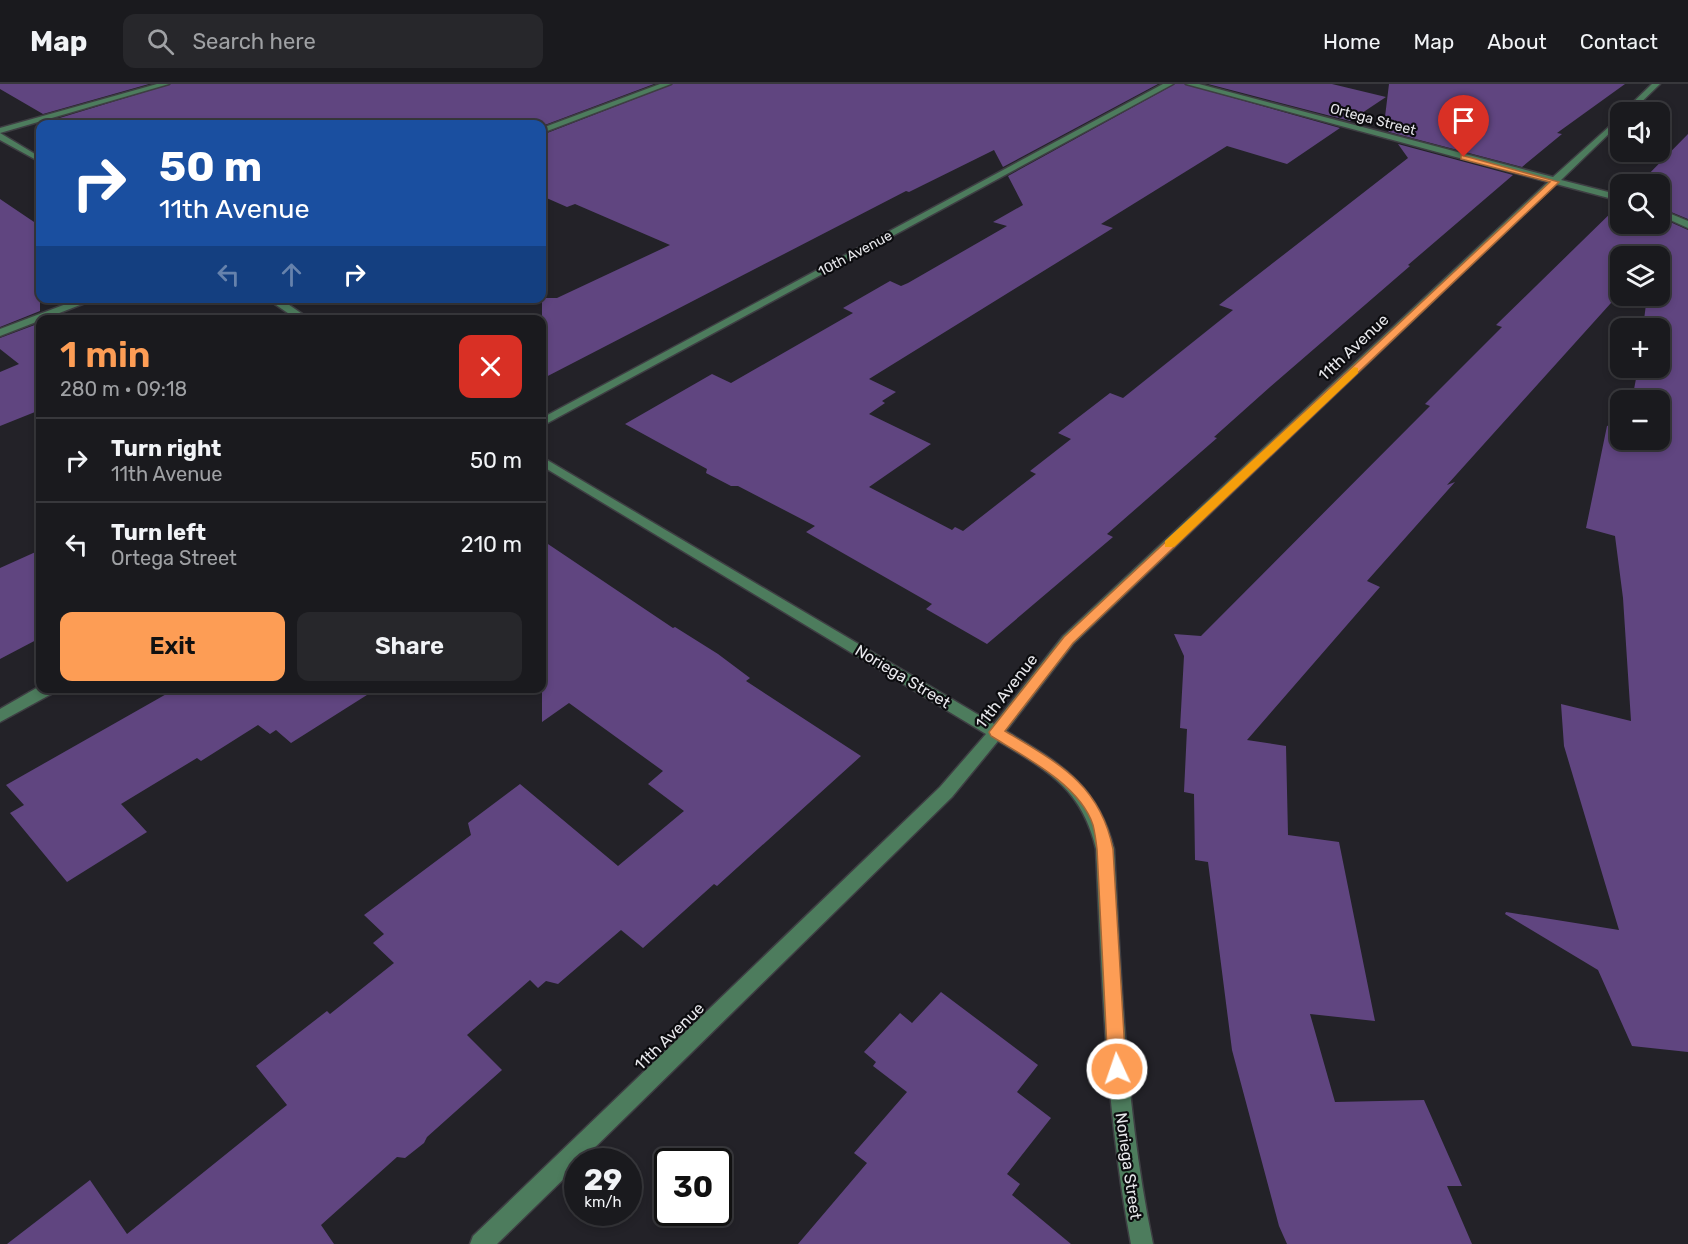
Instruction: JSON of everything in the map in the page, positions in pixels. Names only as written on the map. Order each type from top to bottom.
[{"type":"street","points":[[39,120],[165,84]]},
{"type":"street","points":[[546,129],[666,84]]},
{"type":"street","name":"10th Avenue","points":[[546,421],[1169,84]]},
{"type":"street","name":"Ortega Street","points":[[1190,84],[1610,196]]},
{"type":"street","points":[[1637,102],[1656,84]]},
{"type":"street","points":[[0,131],[36,121]]},
{"type":"street","name":"11th Avenue","points":[[481,1244],[946,792],[1068,640],[1610,129]]},
{"type":"street","points":[[0,136],[36,158]]},
{"type":"street","points":[[1670,217],[1688,225]]},
{"type":"street","points":[[48,315],[80,303]]},
{"type":"street","points":[[279,303],[298,315]]},
{"type":"street","points":[[0,333],[36,319]]},
{"type":"street","name":"Noriega Street","points":[[546,462],[1044,761],[1067,779],[1088,801],[1100,824],[1105,849],[1122,1131],[1142,1244]]},
{"type":"street","points":[[0,716],[41,693]]},
{"type":"building","points":[[0,84],[149,84],[43,114],[0,89]]},
{"type":"building","points":[[171,84],[654,84],[546,124],[546,120],[53,120]]},
{"type":"building","points":[[673,84],[1158,84],[1003,167],[994,150],[909,192],[906,191],[546,377],[546,315],[542,315],[542,303],[546,303],[546,298],[557,298],[670,245],[575,204],[567,207],[546,198],[546,133]]},
{"type":"building","points":[[1175,84],[1184,84],[1340,128],[1287,164],[1227,146],[1101,224],[1113,228],[869,379],[896,392],[882,401],[885,403],[869,414],[931,444],[869,487],[952,530],[955,527],[963,531],[1036,474],[1030,471],[1071,439],[1058,433],[1110,393],[1123,398],[1233,310],[1219,305],[1408,158],[1398,144],[1513,175],[1270,387],[1214,437],[1217,438],[1107,534],[1113,537],[987,644],[926,609],[932,604],[806,532],[815,526],[738,486],[731,486],[706,473],[707,469],[625,424],[712,374],[731,383],[853,313],[843,308],[890,281],[901,286],[908,283],[1007,226],[993,222],[1023,205],[1008,176]]},
{"type":"building","points":[[1208,84],[1332,84],[1386,97],[1350,121]]},
{"type":"building","points":[[1389,84],[1625,84],[1557,133],[1562,134],[1522,167],[1389,132],[1384,125]]},
{"type":"building","points":[[1688,134],[1688,219],[1670,212],[1670,174],[1649,174],[1661,162],[1670,162],[1670,152]]},
{"type":"building","points":[[0,199],[36,223],[36,303],[40,303],[40,311],[0,327]]},
{"type":"building","points":[[1610,214],[1610,234],[1670,234],[1670,222],[1688,230],[1688,1052],[1632,1046],[1598,970],[1505,914],[1506,912],[1619,930],[1564,746],[1561,704],[1631,721],[1623,598],[1615,536],[1586,528],[1607,426],[1610,425],[1610,450],[1670,450],[1670,390],[1634,390],[1636,378],[1670,378],[1670,318],[1644,318],[1646,306],[1670,306],[1670,246],[1610,246],[1610,304],[1447,485],[1455,482],[1367,581],[1380,587],[1247,740],[1286,746],[1288,835],[1339,842],[1375,1021],[1310,1014],[1335,1102],[1424,1100],[1462,1186],[1447,1186],[1472,1244],[1287,1244],[1279,1226],[1232,1050],[1208,862],[1195,860],[1194,794],[1184,792],[1187,729],[1180,728],[1184,656],[1174,634],[1201,636],[1430,406],[1425,404],[1502,327],[1496,325]]},
{"type":"building","points":[[36,324],[36,412],[0,426],[0,372],[19,364],[0,349],[0,338]]},
{"type":"building","points":[[546,543],[673,628],[675,627],[718,654],[750,678],[746,681],[861,756],[717,886],[714,884],[643,948],[621,930],[558,984],[546,981],[538,988],[530,980],[467,1035],[502,1070],[427,1137],[424,1143],[405,1158],[397,1157],[321,1225],[334,1244],[7,1244],[90,1180],[127,1234],[287,1105],[256,1066],[327,1011],[330,1014],[394,963],[373,943],[384,934],[364,915],[471,835],[468,823],[520,784],[618,866],[684,811],[648,784],[663,771],[569,703],[542,722],[542,693],[546,693]]},
{"type":"building","points":[[36,552],[36,640],[0,659],[0,568]]},
{"type":"building","points":[[168,693],[370,693],[291,743],[276,730],[270,734],[258,725],[201,761],[197,758],[121,804],[147,832],[67,882],[10,813],[24,805],[6,785]]},
{"type":"building","points":[[941,992],[1038,1065],[1017,1092],[1051,1118],[1007,1174],[1020,1184],[1012,1195],[1071,1244],[798,1244],[867,1163],[854,1153],[907,1092],[873,1066],[876,1062],[864,1052],[900,1013],[912,1023]]},
{"type":"slow traffic","points":[[1170,544],[1354,370]]},
{"type":"route","points":[[1117,1069],[1105,849],[1100,824],[1088,801],[1067,779],[1044,761],[996,732],[1068,640],[1555,182],[1464,157]]}]
